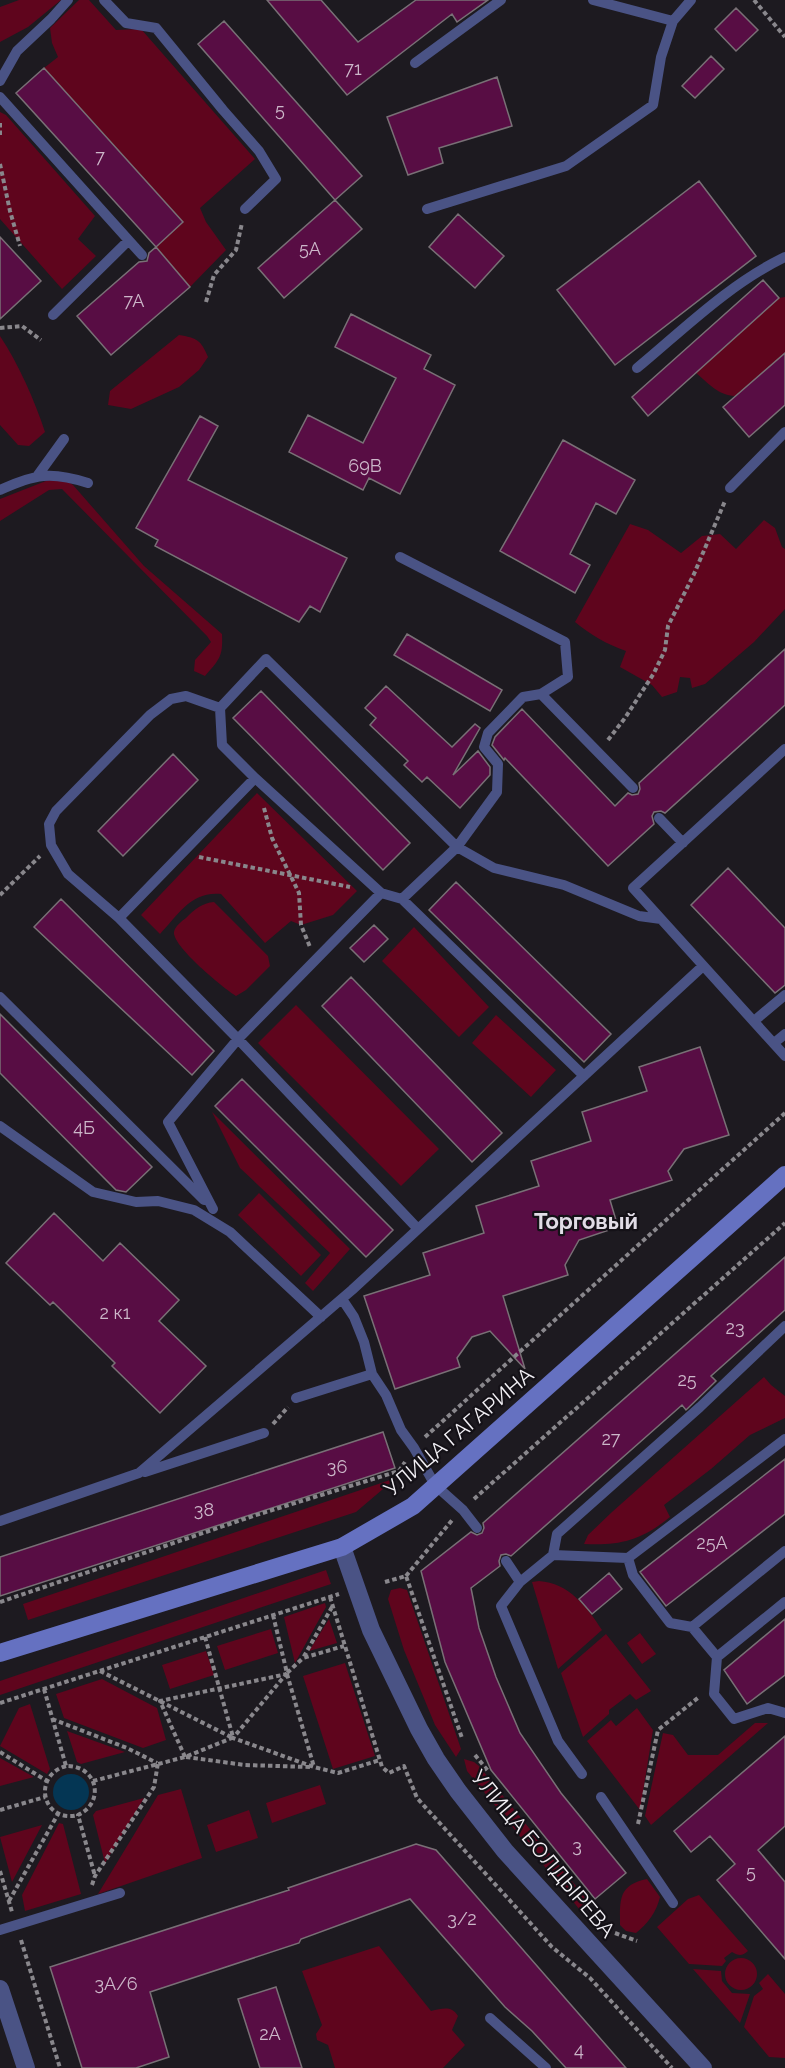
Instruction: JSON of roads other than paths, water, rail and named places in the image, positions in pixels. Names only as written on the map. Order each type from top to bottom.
[{"type":"main road","name":"УЛИЦА ГАГАРИНА","points":[[0,1653],[342,1547],[413,1506],[785,1174]]},
{"type":"street","name":"УЛИЦА БОЛДЫРЕВА","points":[[342,1547],[371,1630],[418,1729],[436,1760],[476,1816],[505,1851],[703,2068]]},
{"type":"street","points":[[0,1989],[26,2068]]},
{"type":"lane","points":[[0,81],[17,51],[68,0]]},
{"type":"lane","points":[[104,0],[126,23],[156,28],[222,110],[259,151],[276,179],[245,209]]},
{"type":"lane","points":[[415,63],[501,0]]},
{"type":"lane","points":[[593,0],[673,21]]},
{"type":"lane","points":[[427,209],[566,166],[653,105],[661,57],[673,21],[691,0]]},
{"type":"lane","points":[[0,97],[142,255]]},
{"type":"lane","points":[[53,315],[128,241]]},
{"type":"lane","points":[[637,368],[750,276],[785,257]]},
{"type":"lane","points":[[730,488],[785,432]]},
{"type":"lane","points":[[38,475],[64,439]]},
{"type":"lane","points":[[0,490],[38,475],[67,476],[88,483]]},
{"type":"lane","points":[[400,557],[565,642],[568,677],[541,694],[523,697],[488,733],[484,747],[498,764],[497,792],[457,847],[402,899]]},
{"type":"lane","points":[[584,1076],[402,899],[381,892],[255,778],[222,745],[220,708],[266,659],[457,847],[494,868],[564,885],[639,916],[661,919]]},
{"type":"lane","points":[[541,694],[633,788]]},
{"type":"lane","points":[[220,708],[186,696],[171,699],[150,715],[56,812],[49,824],[51,845],[68,874],[119,918],[238,1039],[418,1229]]},
{"type":"lane","points":[[785,749],[633,888],[785,1056]]},
{"type":"lane","points":[[119,918],[255,778]]},
{"type":"lane","points":[[659,818],[682,843]]},
{"type":"lane","points":[[213,1209],[168,1122],[238,1039],[381,892]]},
{"type":"lane","points":[[139,1473],[342,1299],[703,966]]},
{"type":"lane","points":[[754,1021],[785,995]]},
{"type":"lane","points":[[0,997],[213,1209],[230,1232],[321,1317]]},
{"type":"lane","points":[[774,1043],[785,1034]]},
{"type":"lane","points":[[0,1126],[93,1192],[136,1202],[158,1201],[194,1210],[230,1232]]},
{"type":"lane","points":[[342,1299],[354,1317],[364,1342],[372,1374],[386,1395],[401,1430],[435,1485],[463,1510],[477,1528]]},
{"type":"lane","points":[[582,1774],[558,1741],[501,1606],[520,1582],[553,1555],[557,1534],[700,1407],[785,1326]]},
{"type":"lane","points":[[296,1398],[372,1374]]},
{"type":"lane","points":[[0,1521],[264,1433]]},
{"type":"lane","points":[[553,1555],[628,1558],[785,1439]]},
{"type":"lane","points":[[692,1627],[785,1551]]},
{"type":"lane","points":[[628,1558],[633,1575],[670,1623],[692,1627],[717,1657],[714,1694],[734,1719],[768,1708],[785,1713]]},
{"type":"lane","points":[[506,1561],[520,1582]]},
{"type":"lane","points":[[717,1657],[785,1602]]},
{"type":"lane","points":[[601,1797],[673,1903]]},
{"type":"lane","points":[[0,1930],[120,1893]]},
{"type":"lane","points":[[490,2018],[546,2068]]},
{"type":"water","points":[[71,1774],[84,1779],[89,1792],[84,1805],[71,1810],[58,1805],[53,1792],[58,1779]]},
{"type":"district","name":"Торговый","points":[[586,1221]]}]
